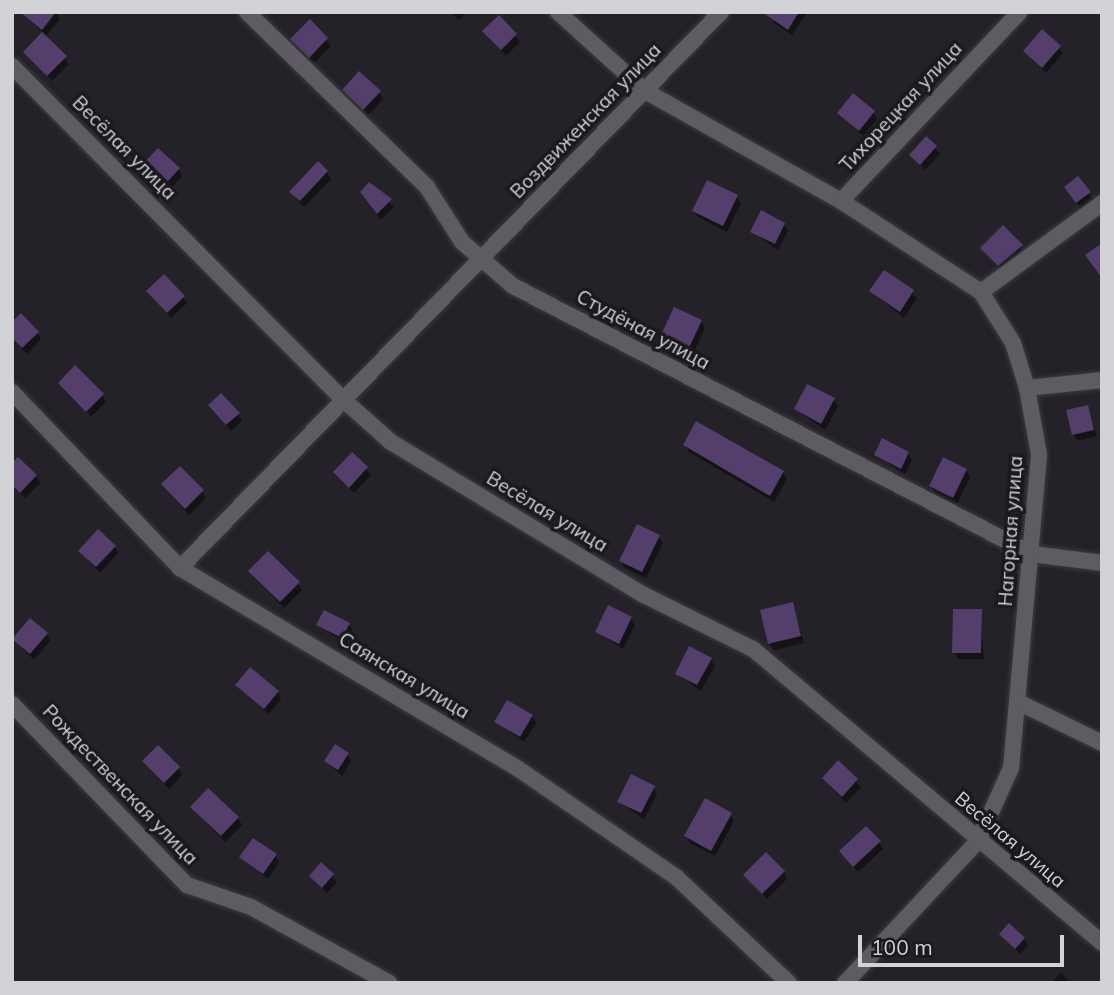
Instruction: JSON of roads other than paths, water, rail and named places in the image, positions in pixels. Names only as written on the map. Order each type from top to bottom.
[{"type":"street","name":"Студёная улица","points":[[247,12],[427,187],[462,242],[513,286],[1032,554],[1102,563]]},
{"type":"street","name":"Нагорная улица","points":[[558,12],[645,91],[841,201],[981,292],[1013,343],[1027,388],[1039,455],[1011,768],[978,841],[845,983]]},
{"type":"street","name":"Воздвиженская улица","points":[[180,568],[346,402],[721,12]]},
{"type":"street","name":"Тихорецкая улица","points":[[841,201],[1020,12]]},
{"type":"street","name":"Весёлая улица","points":[[12,66],[346,402],[391,442],[655,601],[753,649],[1102,943]]},
{"type":"street","points":[[981,292],[1102,203]]},
{"type":"street","points":[[1027,388],[1102,380]]},
{"type":"street","name":"Саянская улица","points":[[12,392],[180,568],[517,768],[676,877],[789,983]]},
{"type":"street","points":[[1018,702],[1102,743]]},
{"type":"street","name":"Рождественская улица","points":[[12,704],[187,885],[251,907],[388,983]]}]
